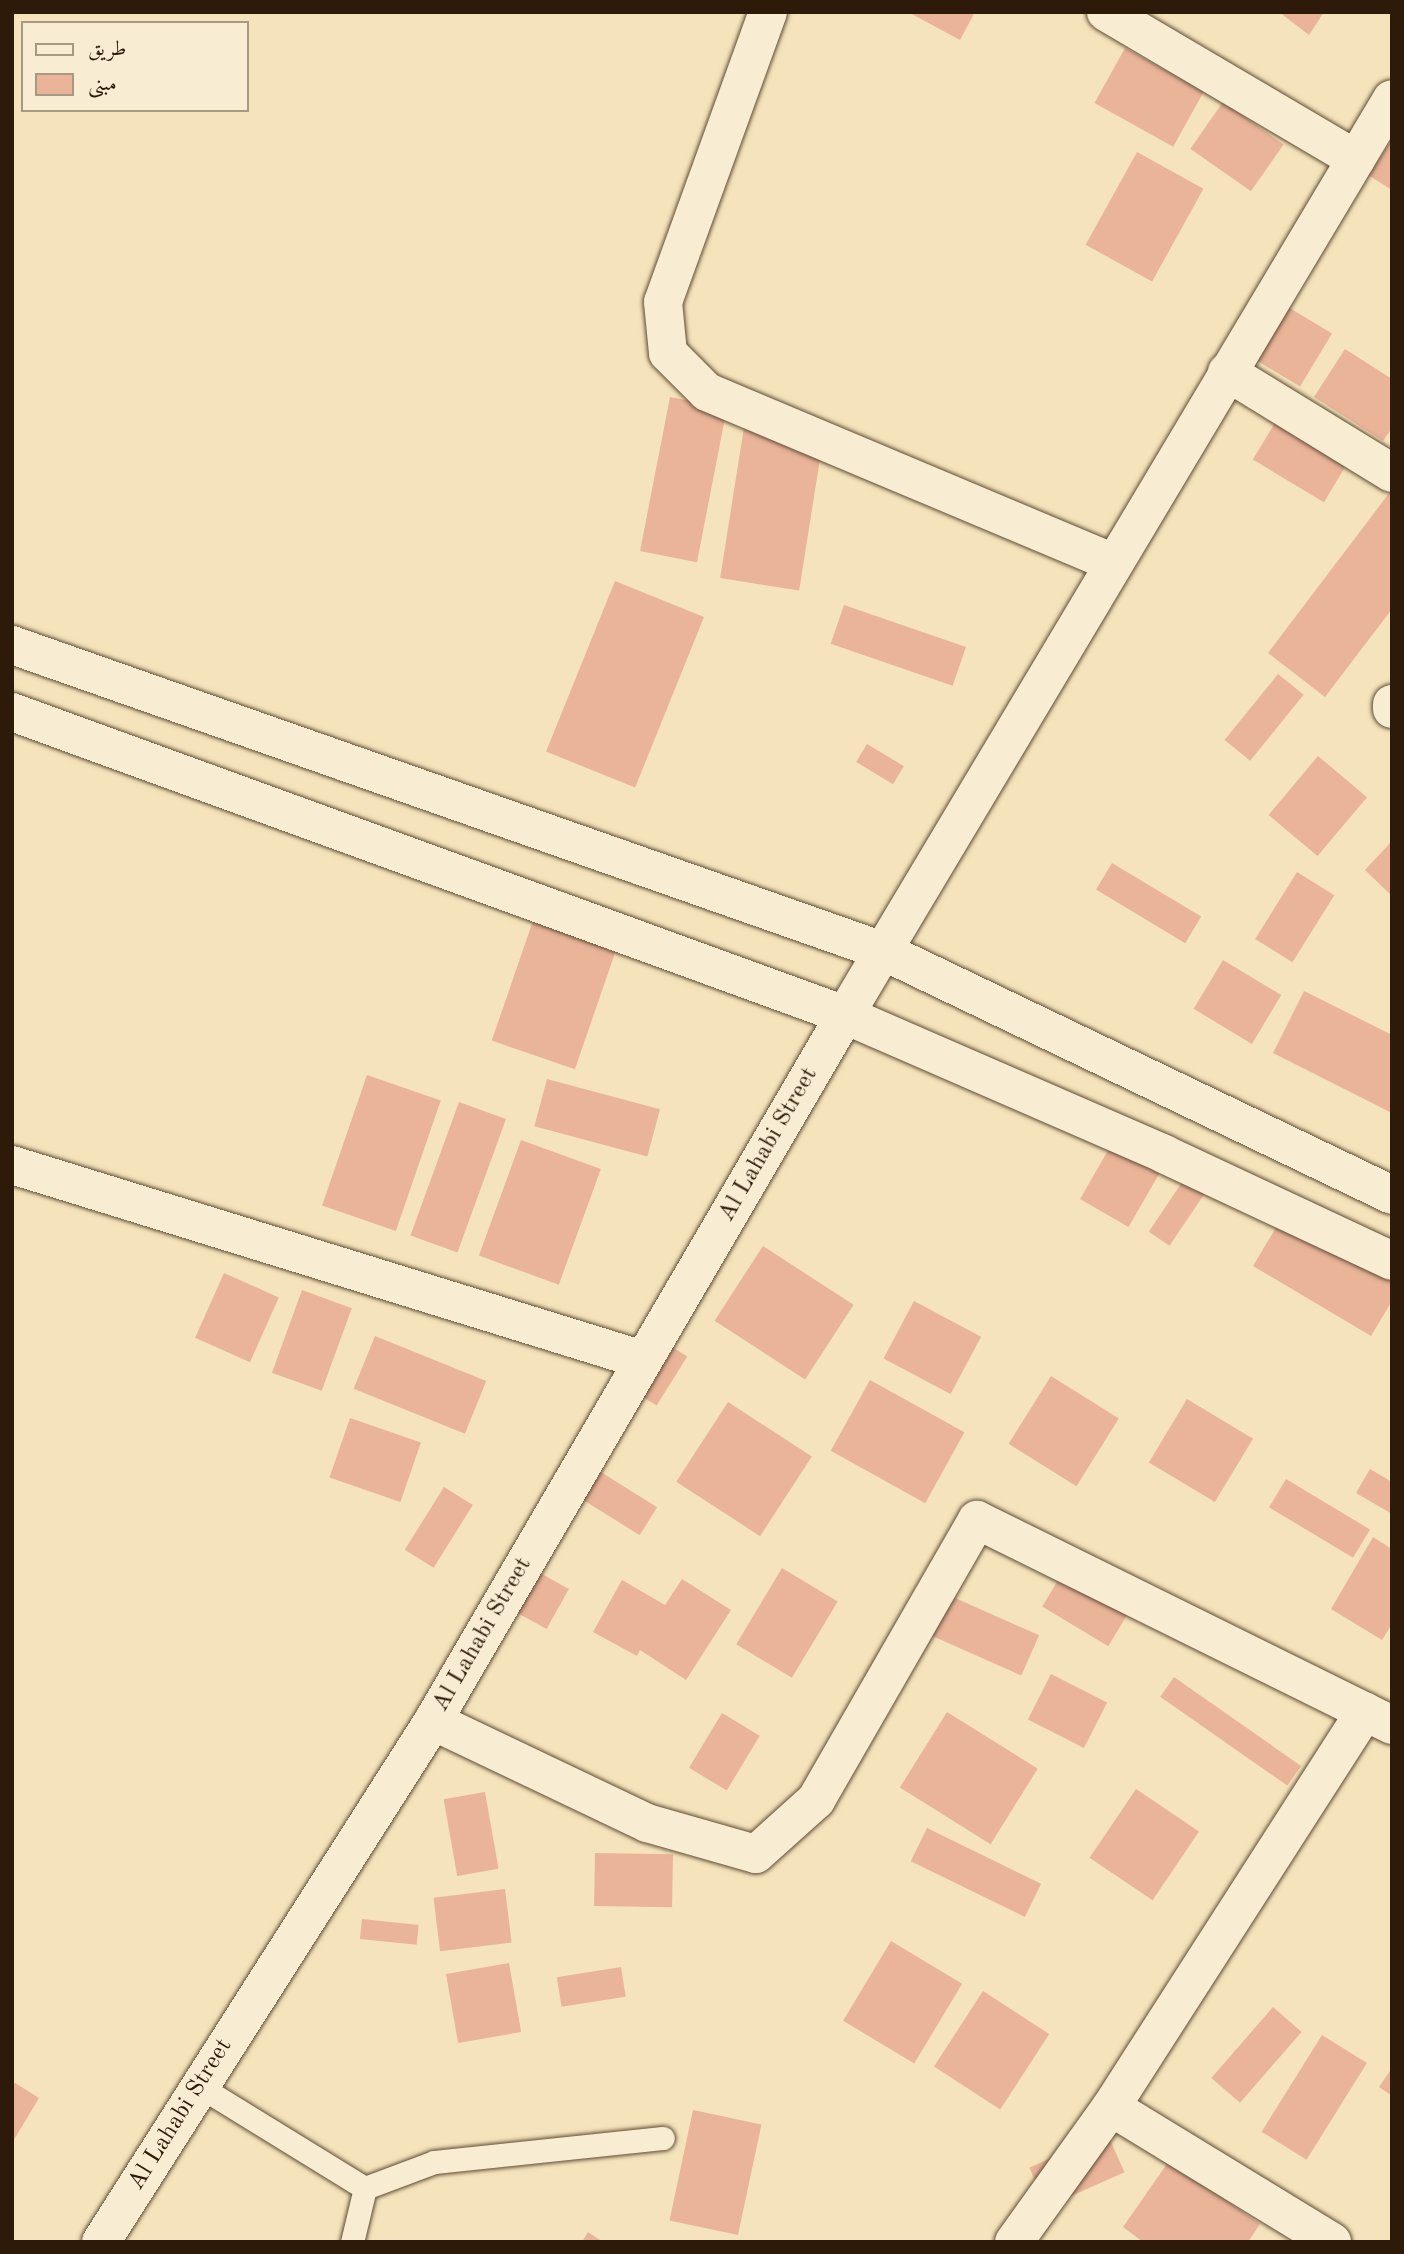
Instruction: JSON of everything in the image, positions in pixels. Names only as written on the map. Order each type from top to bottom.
[{"type":"street","points":[[768,12],[663,302],[668,354],[706,392],[1112,562]]},
{"type":"street","points":[[1109,13],[1356,159]]},
{"type":"street","name":"Al Lahabi Street","points":[[101,2242],[433,1721],[1112,562],[1392,99]]},
{"type":"street","points":[[1227,372],[1392,473]]},
{"type":"street","points":[[12,645],[883,951],[1392,1195]]},
{"type":"street","points":[[12,712],[845,1015],[1164,1154],[1392,1261]]},
{"type":"street","points":[[12,1165],[643,1360]]},
{"type":"street","points":[[433,1721],[647,1823],[756,1854],[816,1800],[976,1520],[1378,1718],[1111,2107],[1014,2242]]},
{"type":"street","points":[[1111,2107],[1332,2242]]},
{"type":"lane","points":[[199,2087],[365,2188]]},
{"type":"lane","points":[[365,2188],[434,2162],[663,2138]]},
{"type":"lane","points":[[352,2242],[365,2188]]},
{"type":"building","points":[[908,12],[975,12],[960,40]]},
{"type":"building","points":[[1279,12],[1324,12],[1309,35]]},
{"type":"building","points":[[1125,48],[1204,92],[1173,147],[1094,103]]},
{"type":"building","points":[[1223,102],[1284,144],[1251,191],[1190,149]]},
{"type":"building","points":[[1392,140],[1392,190],[1368,175]]},
{"type":"building","points":[[1137,152],[1203,189],[1152,282],[1086,245]]},
{"type":"building","points":[[1278,301],[1332,333],[1300,387],[1246,354]]},
{"type":"building","points":[[1345,349],[1392,379],[1392,428],[1383,441],[1314,397]]},
{"type":"building","points":[[670,397],[727,408],[697,562],[640,551]]},
{"type":"building","points":[[745,421],[824,434],[799,591],[720,578]]},
{"type":"building","points":[[1276,421],[1347,464],[1324,502],[1253,460]]},
{"type":"building","points":[[1390,492],[1392,609],[1325,697],[1268,653]]},
{"type":"building","points":[[615,581],[704,617],[635,788],[546,752]]},
{"type":"building","points":[[844,605],[966,647],[953,686],[831,644]]},
{"type":"building","points":[[1278,674],[1304,695],[1250,761],[1225,740]]},
{"type":"building","points":[[867,744],[904,766],[893,784],[856,762]]},
{"type":"building","points":[[1318,756],[1367,797],[1318,856],[1269,815]]},
{"type":"building","points":[[1392,841],[1392,896],[1365,870]]},
{"type":"building","points":[[1112,863],[1201,917],[1185,943],[1096,890]]},
{"type":"building","points":[[1297,872],[1334,895],[1292,962],[1255,939]]},
{"type":"building","points":[[536,912],[619,941],[575,1069],[492,1041]]},
{"type":"building","points":[[1223,960],[1281,995],[1252,1044],[1194,1009]]},
{"type":"building","points":[[1304,991],[1392,1035],[1392,1113],[1273,1053]]},
{"type":"building","points":[[367,1075],[441,1100],[396,1231],[322,1205]]},
{"type":"building","points":[[547,1079],[660,1109],[647,1157],[534,1126]]},
{"type":"building","points":[[459,1102],[506,1119],[457,1253],[410,1235]]},
{"type":"building","points":[[521,1140],[601,1169],[559,1285],[479,1256]]},
{"type":"building","points":[[1114,1140],[1162,1168],[1128,1227],[1080,1199]]},
{"type":"building","points":[[1189,1172],[1210,1186],[1169,1246],[1149,1232]]},
{"type":"building","points":[[1293,1199],[1392,1258],[1392,1301],[1371,1336],[1253,1266]]},
{"type":"building","points":[[763,1246],[854,1305],[805,1379],[715,1321]]},
{"type":"building","points":[[224,1273],[279,1297],[250,1362],[195,1338]]},
{"type":"building","points":[[302,1290],[352,1308],[322,1391],[272,1373]]},
{"type":"building","points":[[914,1301],[981,1337],[951,1394],[883,1358]]},
{"type":"building","points":[[375,1336],[486,1381],[465,1434],[354,1389]]},
{"type":"building","points":[[661,1340],[687,1356],[657,1406],[630,1389]]},
{"type":"building","points":[[1051,1376],[1119,1418],[1076,1486],[1009,1444]]},
{"type":"building","points":[[870,1380],[964,1432],[925,1503],[831,1451]]},
{"type":"building","points":[[1187,1399],[1253,1439],[1215,1502],[1149,1462]]},
{"type":"building","points":[[728,1402],[812,1456],[760,1536],[676,1482]]},
{"type":"building","points":[[350,1418],[421,1442],[400,1502],[329,1478]]},
{"type":"building","points":[[580,1459],[657,1507],[640,1535],[563,1487]]},
{"type":"building","points":[[1370,1469],[1392,1482],[1392,1514],[1356,1493]]},
{"type":"building","points":[[1286,1479],[1370,1529],[1353,1558],[1269,1507]]},
{"type":"building","points":[[444,1487],[473,1505],[434,1568],[405,1550]]},
{"type":"building","points":[[1373,1537],[1392,1549],[1392,1624],[1382,1640],[1331,1609]]},
{"type":"building","points":[[1069,1562],[1135,1602],[1108,1646],[1042,1607]]},
{"type":"building","points":[[782,1568],[838,1601],[792,1678],[736,1644]]},
{"type":"building","points":[[533,1569],[569,1589],[547,1629],[511,1609]]},
{"type":"building","points":[[682,1579],[731,1610],[686,1680],[640,1650],[637,1656],[593,1632],[622,1580],[665,1605]]},
{"type":"building","points":[[935,1589],[1039,1635],[1021,1676],[917,1629]]},
{"type":"building","points":[[1051,1674],[1107,1703],[1084,1748],[1028,1719]]},
{"type":"building","points":[[1174,1677],[1301,1766],[1287,1786],[1160,1697]]},
{"type":"building","points":[[947,1712],[1038,1769],[991,1844],[900,1787]]},
{"type":"building","points":[[722,1713],[760,1736],[727,1791],[689,1768]]},
{"type":"building","points":[[1136,1789],[1199,1831],[1153,1900],[1090,1858]]},
{"type":"building","points":[[485,1792],[499,1869],[457,1876],[444,1799]]},
{"type":"building","points":[[927,1828],[1041,1884],[1025,1917],[911,1861]]},
{"type":"building","points":[[595,1853],[673,1854],[672,1907],[594,1906]]},
{"type":"building","points":[[505,1889],[512,1943],[440,1951],[434,1898]]},
{"type":"building","points":[[362,1919],[419,1925],[417,1945],[360,1939]]},
{"type":"building","points":[[891,1941],[962,1984],[914,2063],[843,2021]]},
{"type":"building","points":[[509,1963],[521,2032],[458,2043],[446,1974]]},
{"type":"building","points":[[621,1967],[626,1997],[561,2007],[557,1977]]},
{"type":"building","points":[[983,1991],[1049,2034],[1000,2110],[934,2066]]},
{"type":"building","points":[[1273,2007],[1302,2032],[1240,2103],[1211,2078]]},
{"type":"building","points":[[1322,2035],[1367,2063],[1307,2160],[1262,2132]]},
{"type":"building","points":[[1392,2068],[1392,2096],[1379,2087]]},
{"type":"building","points":[[12,2081],[39,2098],[12,2143]]},
{"type":"building","points":[[693,2110],[761,2125],[738,2235],[670,2221]]},
{"type":"building","points":[[1107,2133],[1124,2172],[1047,2207],[1029,2168]]},
{"type":"building","points":[[1169,2161],[1260,2224],[1248,2242],[1143,2242],[1123,2227]]},
{"type":"building","points":[[588,2232],[603,2242],[582,2242]]}]
